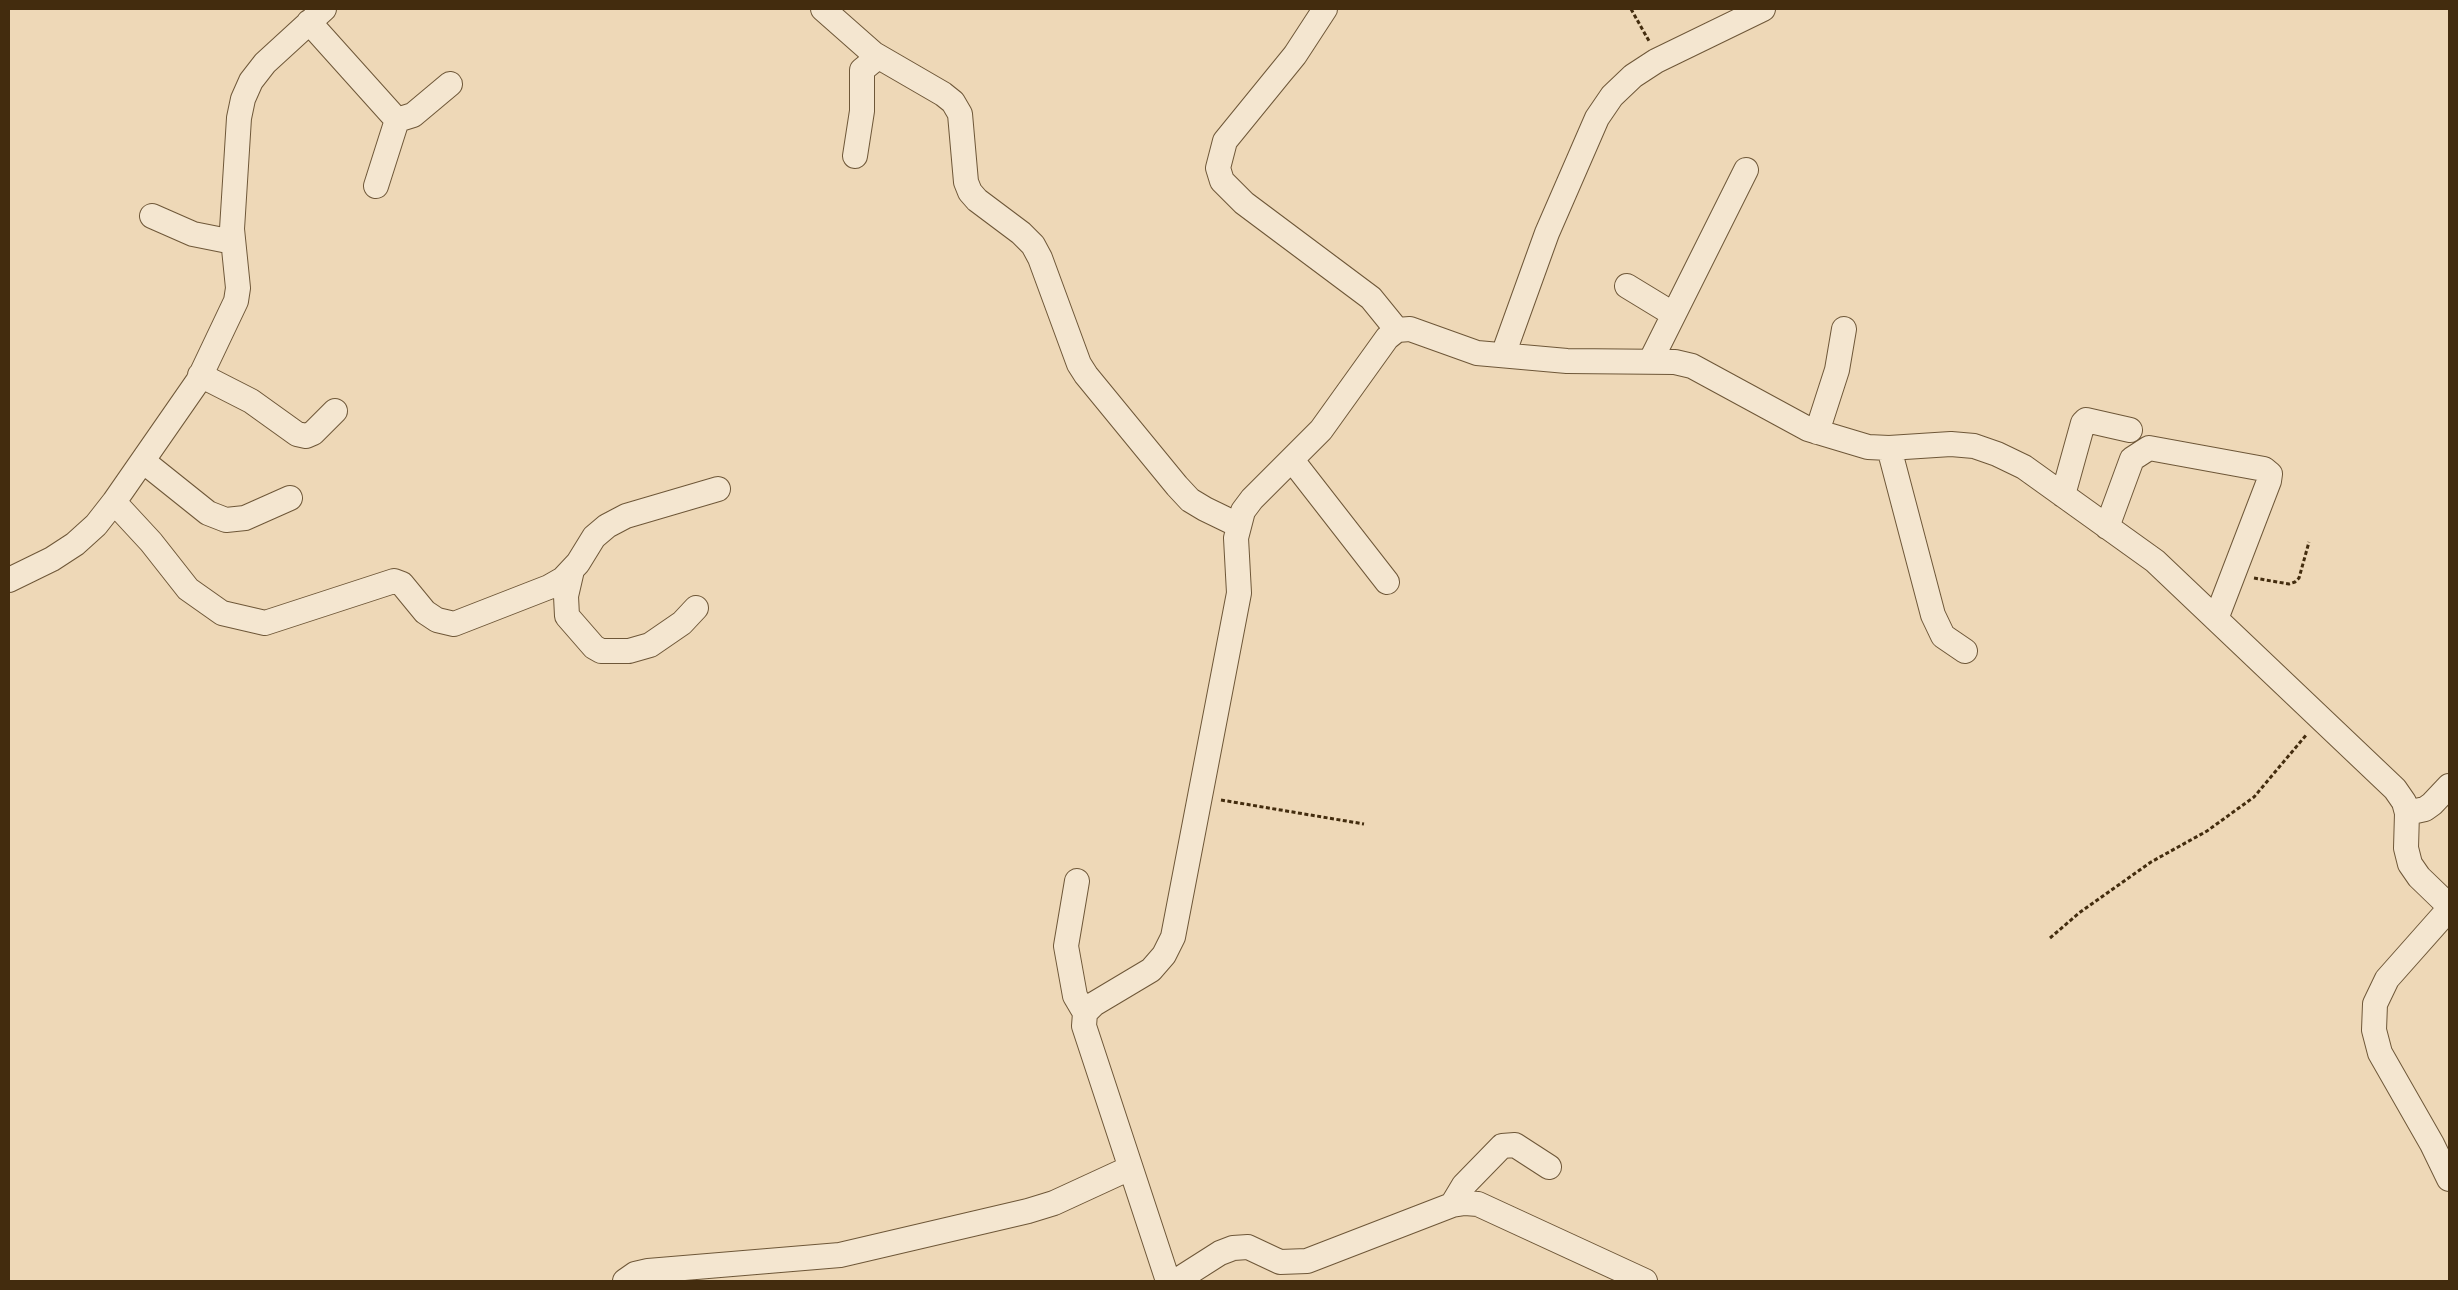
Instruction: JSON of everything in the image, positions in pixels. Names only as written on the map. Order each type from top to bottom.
[{"type":"street","points":[[824,9],[862,46],[954,102],[960,114],[966,182],[970,192],[977,200],[1021,233],[1033,245],[1040,258],[1079,364],[1086,375],[1190,500],[1238,525]]},
{"type":"street","points":[[1325,9],[1295,55],[1225,141],[1218,168],[1222,181],[1244,202],[1371,298],[1397,330]]},
{"type":"street","points":[[1502,355],[1547,232],[1597,118],[1612,96],[1634,76],[1656,62],[1764,9]]},
{"type":"street","points":[[9,580],[52,559],[75,544],[114,502],[189,395],[200,375],[236,301],[238,274],[233,242],[239,118],[243,99],[251,80],[265,63],[316,16],[397,120]]},
{"type":"street","points":[[855,156],[862,111],[862,70],[878,57]]},
{"type":"street","points":[[397,120],[414,115],[450,84]]},
{"type":"street","points":[[376,186],[397,120]]},
{"type":"street","points":[[1651,360],[1746,170]]},
{"type":"street","points":[[152,216],[193,234],[233,242]]},
{"type":"street","points":[[1627,286],[1673,314]]},
{"type":"street","points":[[1085,1013],[1094,1004],[1151,970],[1164,955],[1173,937],[1240,593],[1236,538],[1243,511],[1252,499],[1321,430],[1387,338],[1397,330],[1410,329],[1462,349],[1502,355],[1567,361],[1651,360],[1692,366],[1792,422],[1817,432],[1868,447],[1889,448],[1951,444],[1974,446],[1997,454],[2024,467],[2155,561],[2395,789],[2404,802],[2407,813],[2406,848],[2410,864],[2419,877],[2449,907],[2387,979],[2375,1004],[2374,1030],[2380,1053],[2442,1144],[2449,1179]]},
{"type":"street","points":[[1817,432],[1837,370],[1844,329]]},
{"type":"street","points":[[200,375],[251,401],[297,434],[306,436],[313,433],[335,412]]},
{"type":"street","points":[[2063,495],[2083,423],[2086,420],[2130,430]]},
{"type":"street","points":[[1889,448],[1933,615],[1943,636],[1965,651]]},
{"type":"street","points":[[2107,527],[2132,459],[2143,451],[2159,449],[2264,469],[2270,474],[2269,481],[2216,619]]},
{"type":"street","points":[[1292,460],[1387,582]]},
{"type":"street","points":[[143,461],[208,513],[226,520],[245,518],[290,498]]},
{"type":"street","points":[[114,502],[151,542],[188,589],[222,612],[265,624],[394,581],[402,584],[425,612],[437,620],[454,624],[549,587],[572,570],[594,537],[608,526],[626,516],[680,498],[718,489]]},
{"type":"street","points":[[572,570],[565,605],[567,616],[594,647],[601,651],[629,651],[650,645],[682,623],[696,608]]},
{"type":"street","points":[[2407,813],[2425,809],[2449,786]]},
{"type":"street","points":[[1077,881],[1066,946],[1075,996],[1085,1013],[1084,1026],[1168,1281]]},
{"type":"street","points":[[1452,1205],[1464,1185],[1502,1146],[1515,1145],[1549,1167]]},
{"type":"street","points":[[625,1281],[635,1274],[658,1276],[840,1255],[1028,1211],[1054,1203],[1130,1168]]},
{"type":"street","points":[[1176,1281],[1220,1253],[1233,1248],[1248,1247],[1280,1262],[1307,1261],[1452,1205],[1478,1204],[1644,1281]]},
{"type":"path","points":[[1631,9],[1647,37],[1656,62]]},
{"type":"path","points":[[2233,575],[2289,584],[2295,582],[2299,578],[2309,542]]},
{"type":"path","points":[[2050,938],[2079,913],[2151,862],[2207,831],[2254,797],[2320,718]]},
{"type":"path","points":[[1201,796],[1364,824]]}]
